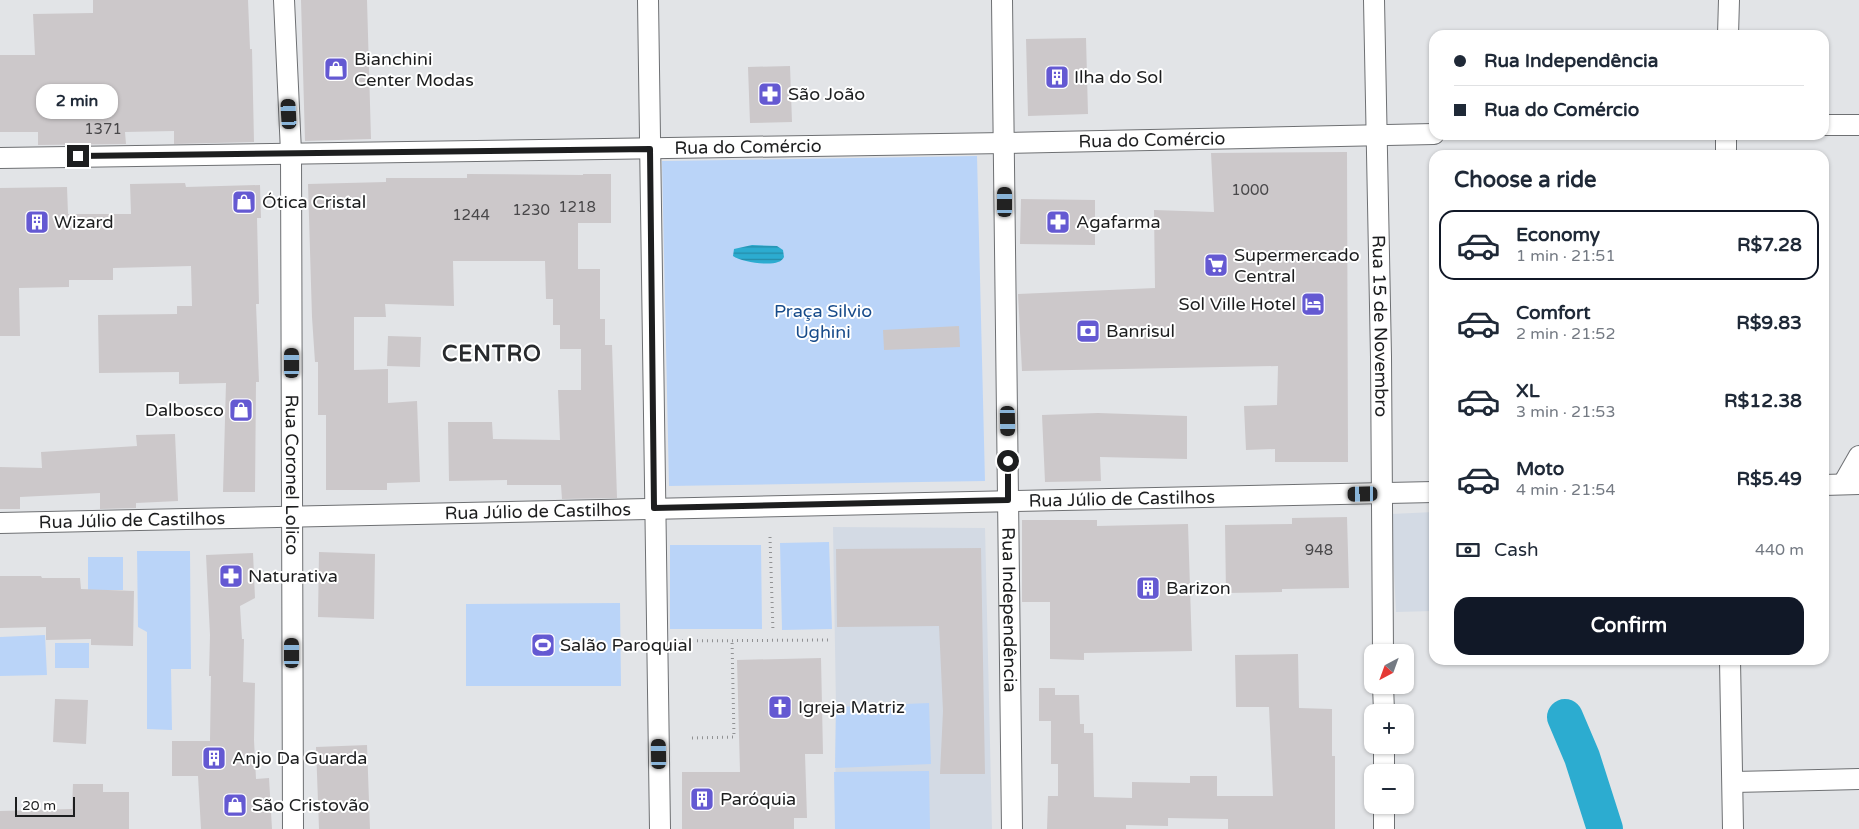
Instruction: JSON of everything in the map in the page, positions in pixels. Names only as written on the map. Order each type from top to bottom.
[{"type":"street","name":"Rua Coronel Lolico","points":[[284,0],[291,152],[293,829]]},
{"type":"street","points":[[648,0],[660,829]]},
{"type":"street","name":"Rua Independência","points":[[1002,0],[1012,829]]},
{"type":"street","name":"Rua 15 de Novembro","points":[[1374,0],[1383,644]]},
{"type":"street","points":[[1728,30],[1729,0]]},
{"type":"street","points":[[1829,125],[1859,125]]},
{"type":"street","name":"Rua do Comércio","points":[[0,158],[291,152],[650,149],[1429,134]]},
{"type":"street","points":[[1842,484],[1859,456]]},
{"type":"street","name":"Rua Júlio de Castilhos","points":[[0,523],[1429,492]]},
{"type":"street","points":[[1730,665],[1733,829]]},
{"type":"street","points":[[1733,782],[1859,779]]},
{"type":"street","points":[[1384,814],[1384,829]]},
{"type":"path","points":[[770,537],[773,632]]},
{"type":"path","points":[[692,738],[734,737],[732,640]]},
{"type":"path","points":[[657,641],[828,640]]},
{"type":"shaded area","points":[[1429,512],[1429,611],[1396,612],[1391,514]]},
{"type":"shaded area","points":[[833,527],[985,528],[992,829],[835,829],[836,707]]},
{"type":"green space","name":"Praça Silvio Ughini","points":[[977,156],[985,481],[669,486],[662,161]]},
{"type":"green space","points":[[829,542],[832,629],[782,630],[780,543]]},
{"type":"green space","points":[[670,545],[761,545],[762,629],[670,629]]},
{"type":"green space","points":[[137,551],[190,551],[191,669],[171,669],[172,730],[147,729],[147,632],[138,627]]},
{"type":"green space","points":[[88,557],[123,557],[123,590],[88,590]]},
{"type":"green space","name":"Salão Paroquial","points":[[620,603],[621,686],[466,686],[466,604]]},
{"type":"green space","points":[[45,635],[47,675],[0,676],[0,637]]},
{"type":"green space","points":[[55,643],[89,643],[89,668],[55,668]]},
{"type":"green space","points":[[929,703],[931,764],[835,768],[836,707]]},
{"type":"green space","points":[[929,771],[930,829],[835,829],[834,772]]},
{"type":"water","points":[[752,245],[777,246],[783,250],[784,257],[779,262],[768,264],[748,262],[733,256],[734,249]]},
{"type":"building","points":[[93,0],[248,0],[250,49],[252,49],[254,142],[174,144],[174,131],[125,132],[126,144],[38,145],[38,132],[0,132],[0,55],[35,55],[33,14],[93,13]]},
{"type":"building","name":"Bianchini Center Modas","points":[[301,0],[367,0],[371,139],[305,141]]},
{"type":"building","name":"Ilha do Sol","points":[[1086,38],[1088,114],[1028,116],[1026,39]]},
{"type":"building","name":"São João","points":[[790,66],[792,122],[750,123],[748,67]]},
{"type":"building","points":[[1347,152],[1348,462],[1275,462],[1275,449],[1246,450],[1244,406],[1277,405],[1278,366],[1022,371],[1018,294],[1155,288],[1154,210],[1214,212],[1211,153]]},
{"type":"building","points":[[467,174],[611,174],[611,223],[578,223],[578,269],[600,269],[600,319],[605,319],[605,345],[612,345],[617,498],[562,499],[561,485],[507,485],[507,480],[449,481],[448,422],[492,422],[493,439],[560,440],[558,390],[581,390],[581,349],[560,349],[560,325],[553,325],[553,299],[546,299],[545,261],[453,261],[454,306],[385,304],[386,317],[354,317],[354,370],[388,369],[388,403],[417,401],[420,482],[387,483],[387,490],[326,490],[326,415],[318,415],[318,362],[315,362],[312,317],[308,184],[386,182],[386,178],[467,178]]},
{"type":"building","points":[[185,183],[186,187],[260,185],[261,218],[257,218],[259,304],[256,304],[259,382],[256,382],[255,492],[223,492],[226,383],[179,384],[179,372],[99,373],[98,315],[177,314],[177,306],[192,306],[191,266],[113,268],[113,280],[69,280],[69,287],[19,288],[20,336],[0,336],[0,188],[67,187],[68,214],[131,214],[130,184]]},
{"type":"building","name":"Agafarma","points":[[1021,199],[1095,200],[1095,245],[1020,244]]},
{"type":"building","points":[[959,326],[960,347],[884,350],[883,330]]},
{"type":"building","points":[[388,336],[421,337],[420,367],[387,366]]},
{"type":"building","points":[[1098,413],[1187,416],[1187,459],[1100,457],[1101,481],[1045,482],[1042,415]]},
{"type":"building","points":[[175,434],[178,501],[136,503],[136,508],[100,509],[100,493],[20,497],[20,509],[0,509],[0,467],[42,468],[41,452],[137,446],[136,435]]},
{"type":"building","points":[[1347,517],[1349,588],[1282,589],[1282,592],[1226,593],[1225,525],[1292,524],[1292,518]]},
{"type":"building","points":[[1022,520],[1097,520],[1097,526],[1188,524],[1192,651],[1084,653],[1084,660],[1050,659],[1050,602],[1022,602]]},
{"type":"building","points":[[981,548],[985,774],[940,774],[943,711],[939,626],[837,627],[836,549]]},
{"type":"building","points":[[319,552],[375,554],[374,619],[318,617]]},
{"type":"building","points":[[253,553],[255,598],[240,606],[242,639],[244,639],[243,682],[255,683],[254,740],[256,779],[269,778],[272,829],[201,829],[198,776],[172,776],[172,741],[210,741],[211,676],[209,676],[210,635],[206,555]]},
{"type":"building","points":[[0,576],[80,578],[81,589],[134,591],[133,646],[91,645],[91,639],[46,640],[46,627],[0,628]]},
{"type":"building","points":[[1298,654],[1299,708],[1332,709],[1332,756],[1335,756],[1335,829],[1228,829],[1228,819],[1168,818],[1168,826],[1126,825],[1126,829],[1047,829],[1048,796],[1058,796],[1058,764],[1051,764],[1051,721],[1039,721],[1039,688],[1055,688],[1055,695],[1079,695],[1080,724],[1084,724],[1084,733],[1093,733],[1094,797],[1132,798],[1132,782],[1190,783],[1190,776],[1217,776],[1217,796],[1273,796],[1269,707],[1236,707],[1235,655]]},
{"type":"building","name":"Igreja Matriz","points":[[821,658],[823,754],[805,754],[807,818],[794,818],[794,829],[682,829],[682,772],[740,772],[737,660]]},
{"type":"building","points":[[55,699],[88,700],[86,744],[53,742]]},
{"type":"building","points":[[367,745],[370,829],[319,829],[316,747]]},
{"type":"building","points":[[73,784],[103,784],[103,792],[129,792],[129,829],[0,829],[0,811],[72,809]]},
{"type":"waterway","points":[[1565,717],[1582,757],[1605,829]]},
{"type":"place","name":"Bianchini Center Modas","points":[[336,69]]},
{"type":"place","name":"Ilha do Sol","points":[[1057,77]]},
{"type":"place","name":"São João","points":[[770,94]]},
{"type":"place","name":"Ótica Cristal","points":[[244,202]]},
{"type":"place","name":"Wizard","points":[[37,222]]},
{"type":"place","name":"Agafarma","points":[[1058,222]]},
{"type":"place","name":"Supermercado Central","points":[[1216,265]]},
{"type":"place","name":"Sol Ville Hotel","points":[[1313,304]]},
{"type":"place","name":"Banrisul","points":[[1088,331]]},
{"type":"place","name":"Dalbosco","points":[[241,410]]},
{"type":"place","name":"Naturativa","points":[[231,576]]},
{"type":"place","name":"Barizon","points":[[1148,588]]},
{"type":"place","name":"Salão Paroquial","points":[[543,645]]},
{"type":"place","name":"Igreja Matriz","points":[[780,707]]},
{"type":"place","name":"Anjo Da Guarda","points":[[214,758]]},
{"type":"place","name":"Paróquia","points":[[702,799]]},
{"type":"place","name":"São Cristovão","points":[[235,805]]},
{"type":"district","name":"CENTRO","points":[[492,354]]},
{"type":"route","points":[[78,156],[650,149],[654,508],[1008,500],[1008,461]]}]
